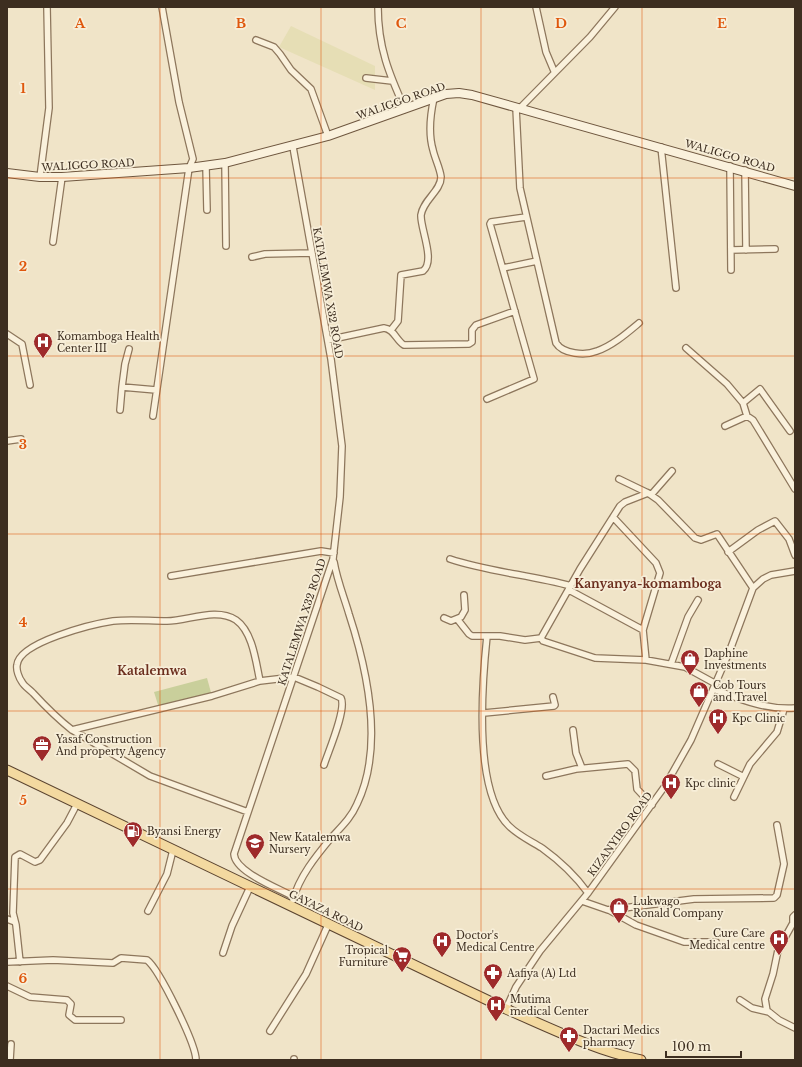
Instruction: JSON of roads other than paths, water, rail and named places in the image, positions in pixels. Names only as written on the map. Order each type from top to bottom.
[{"type":"main road","name":"GAYAZA ROAD","points":[[7,770],[506,1009],[576,1039],[625,1057],[641,1060]]},
{"type":"street","points":[[40,177],[49,108],[47,7]]},
{"type":"street","points":[[153,416],[189,168],[193,159],[179,102],[162,7]]},
{"type":"street","points":[[378,7],[379,40],[384,60],[405,109]]},
{"type":"street","points":[[536,7],[546,52],[554,72]]},
{"type":"street","points":[[615,7],[590,37],[518,108],[520,188],[556,343],[562,349],[576,353],[597,352],[639,323]]},
{"type":"street","points":[[256,40],[274,47],[291,70],[311,90],[328,136]]},
{"type":"street","points":[[366,78],[392,81]]},
{"type":"street","name":"WALIGGO ROAD","points":[[7,173],[40,177],[62,177],[206,167],[293,147],[446,94],[459,93],[745,170],[795,186]]},
{"type":"street","points":[[391,330],[398,321],[401,275],[423,271],[427,265],[427,251],[421,215],[424,206],[437,188],[441,179],[430,134],[434,98]]},
{"type":"street","name":"KATALEMWA X32 ROAD","points":[[293,147],[328,340],[342,457],[333,560],[235,848],[234,859],[236,864],[247,872],[294,897]]},
{"type":"street","points":[[661,147],[676,288]]},
{"type":"street","points":[[226,163],[226,246]]},
{"type":"street","points":[[730,166],[731,270]]},
{"type":"street","points":[[206,167],[207,210]]},
{"type":"street","points":[[745,170],[746,250]]},
{"type":"street","points":[[53,242],[62,177]]},
{"type":"street","points":[[487,399],[534,379],[490,223],[526,217]]},
{"type":"street","points":[[731,250],[775,249]]},
{"type":"street","points":[[252,257],[264,254],[312,253]]},
{"type":"street","points":[[503,268],[537,261]]},
{"type":"street","points":[[328,340],[377,328],[384,328],[391,330],[404,345],[469,344],[472,342],[472,330],[476,325],[515,311]]},
{"type":"street","points":[[7,334],[22,344],[30,385]]},
{"type":"street","points":[[686,348],[727,384],[743,403],[747,416],[756,422],[782,470],[795,489]]},
{"type":"street","points":[[120,410],[125,364],[129,349]]},
{"type":"street","points":[[122,387],[156,390]]},
{"type":"street","points":[[743,403],[758,389],[762,390],[790,431]]},
{"type":"street","points":[[725,426],[747,416]]},
{"type":"street","points":[[7,441],[21,439]]},
{"type":"street","points":[[542,638],[613,517],[625,502],[650,494],[672,471]]},
{"type":"street","points":[[619,479],[650,494],[673,514],[695,538],[701,540],[717,534],[753,588],[763,579],[771,575],[795,571]]},
{"type":"street","points":[[613,517],[656,563],[660,574],[643,630],[646,660]]},
{"type":"street","points":[[728,552],[758,530],[775,521],[789,539],[795,555]]},
{"type":"street","points":[[171,576],[321,551],[334,553]]},
{"type":"street","points":[[450,559],[472,566],[540,578],[570,588],[643,630]]},
{"type":"street","points":[[291,907],[302,877],[314,859],[353,812],[365,786],[371,758],[370,708],[366,683],[359,650],[333,560]]},
{"type":"street","name":"KIZANYIRO ROAD","points":[[506,1009],[516,987],[540,951],[582,901],[665,786],[691,740],[753,588]]},
{"type":"street","points":[[444,618],[451,621],[458,620],[465,610],[464,595]]},
{"type":"street","points":[[671,664],[688,617],[698,600]]},
{"type":"street","points":[[248,812],[150,776],[72,730],[64,724],[22,682],[16,666],[18,658],[22,654],[43,642],[60,634],[83,628],[113,621],[169,621],[207,616],[226,616],[236,620],[245,631],[251,644],[260,681]]},
{"type":"street","points":[[458,620],[469,634],[500,636],[525,640],[542,638]]},
{"type":"street","points":[[487,636],[483,677],[484,756],[487,779],[496,804],[505,821],[518,834],[542,848],[565,866],[588,893]]},
{"type":"street","points":[[542,638],[543,641],[590,657],[606,660],[646,660],[688,668],[714,686],[750,703],[784,709],[795,708]]},
{"type":"street","points":[[72,730],[212,696],[260,681],[294,677],[318,686],[341,698],[343,701],[342,711],[324,765]]},
{"type":"street","points":[[484,713],[554,706],[553,697]]},
{"type":"street","points":[[734,797],[742,776],[750,764],[777,732],[784,709]]},
{"type":"street","points":[[574,730],[576,753],[582,768]]},
{"type":"street","points":[[546,776],[582,768],[617,764],[631,766],[635,771],[637,789],[652,805]]},
{"type":"street","points":[[718,764],[742,776]]},
{"type":"street","points":[[20,962],[13,913],[15,857],[20,854],[39,862],[67,823],[77,804]]},
{"type":"street","points":[[608,910],[694,899],[774,898],[777,895],[779,878],[784,868],[777,825]]},
{"type":"street","points":[[148,911],[168,874],[173,850]]},
{"type":"street","points":[[223,953],[232,926],[250,887]]},
{"type":"street","points":[[582,901],[608,910],[636,925],[684,942],[716,942]]},
{"type":"street","points":[[767,1011],[765,999],[773,974],[778,950],[793,923],[793,917],[795,915]]},
{"type":"street","points":[[7,919],[15,922]]},
{"type":"street","points":[[270,1031],[306,974],[328,925]]},
{"type":"street","points":[[7,962],[53,960],[113,963],[121,958],[147,960],[180,1014],[195,1051],[196,1060]]},
{"type":"street","points":[[7,986],[30,997],[67,1000],[71,1004],[69,1015],[74,1020],[120,1020]]},
{"type":"street","points":[[740,1000],[752,1008],[767,1011],[795,1028]]},
{"type":"street","points":[[10,1060],[11,1044]]},
{"type":"place","name":"Komamboga Health Center III","points":[[43,359]]},
{"type":"place","name":"Daphine Investments","points":[[690,676]]},
{"type":"place","name":"Cob Tours and Travel","points":[[699,708]]},
{"type":"place","name":"Kpc Clinic","points":[[718,735]]},
{"type":"place","name":"Yasaf Construction And property Agency","points":[[42,762]]},
{"type":"place","name":"Kpc clinic","points":[[671,800]]},
{"type":"place","name":"Byansi Energy","points":[[133,848]]},
{"type":"place","name":"New Katalemwa Nursery","points":[[255,860]]},
{"type":"place","name":"Lukwago Ronald Company","points":[[619,924]]},
{"type":"place","name":"Cure Care Medical centre","points":[[779,956]]},
{"type":"place","name":"Doctor's Medical Centre","points":[[442,958]]},
{"type":"place","name":"Tropical Furniture","points":[[402,973]]},
{"type":"place","name":"Aafiya (A) Ltd","points":[[493,990]]},
{"type":"place","name":"Mutima medical Center","points":[[496,1022]]},
{"type":"place","name":"Dactari Medics pharmacy","points":[[569,1053]]},
{"type":"district","name":"Kanyanya-komamboga","points":[[648,583]]},
{"type":"district","name":"Katalemwa","points":[[152,670]]}]
